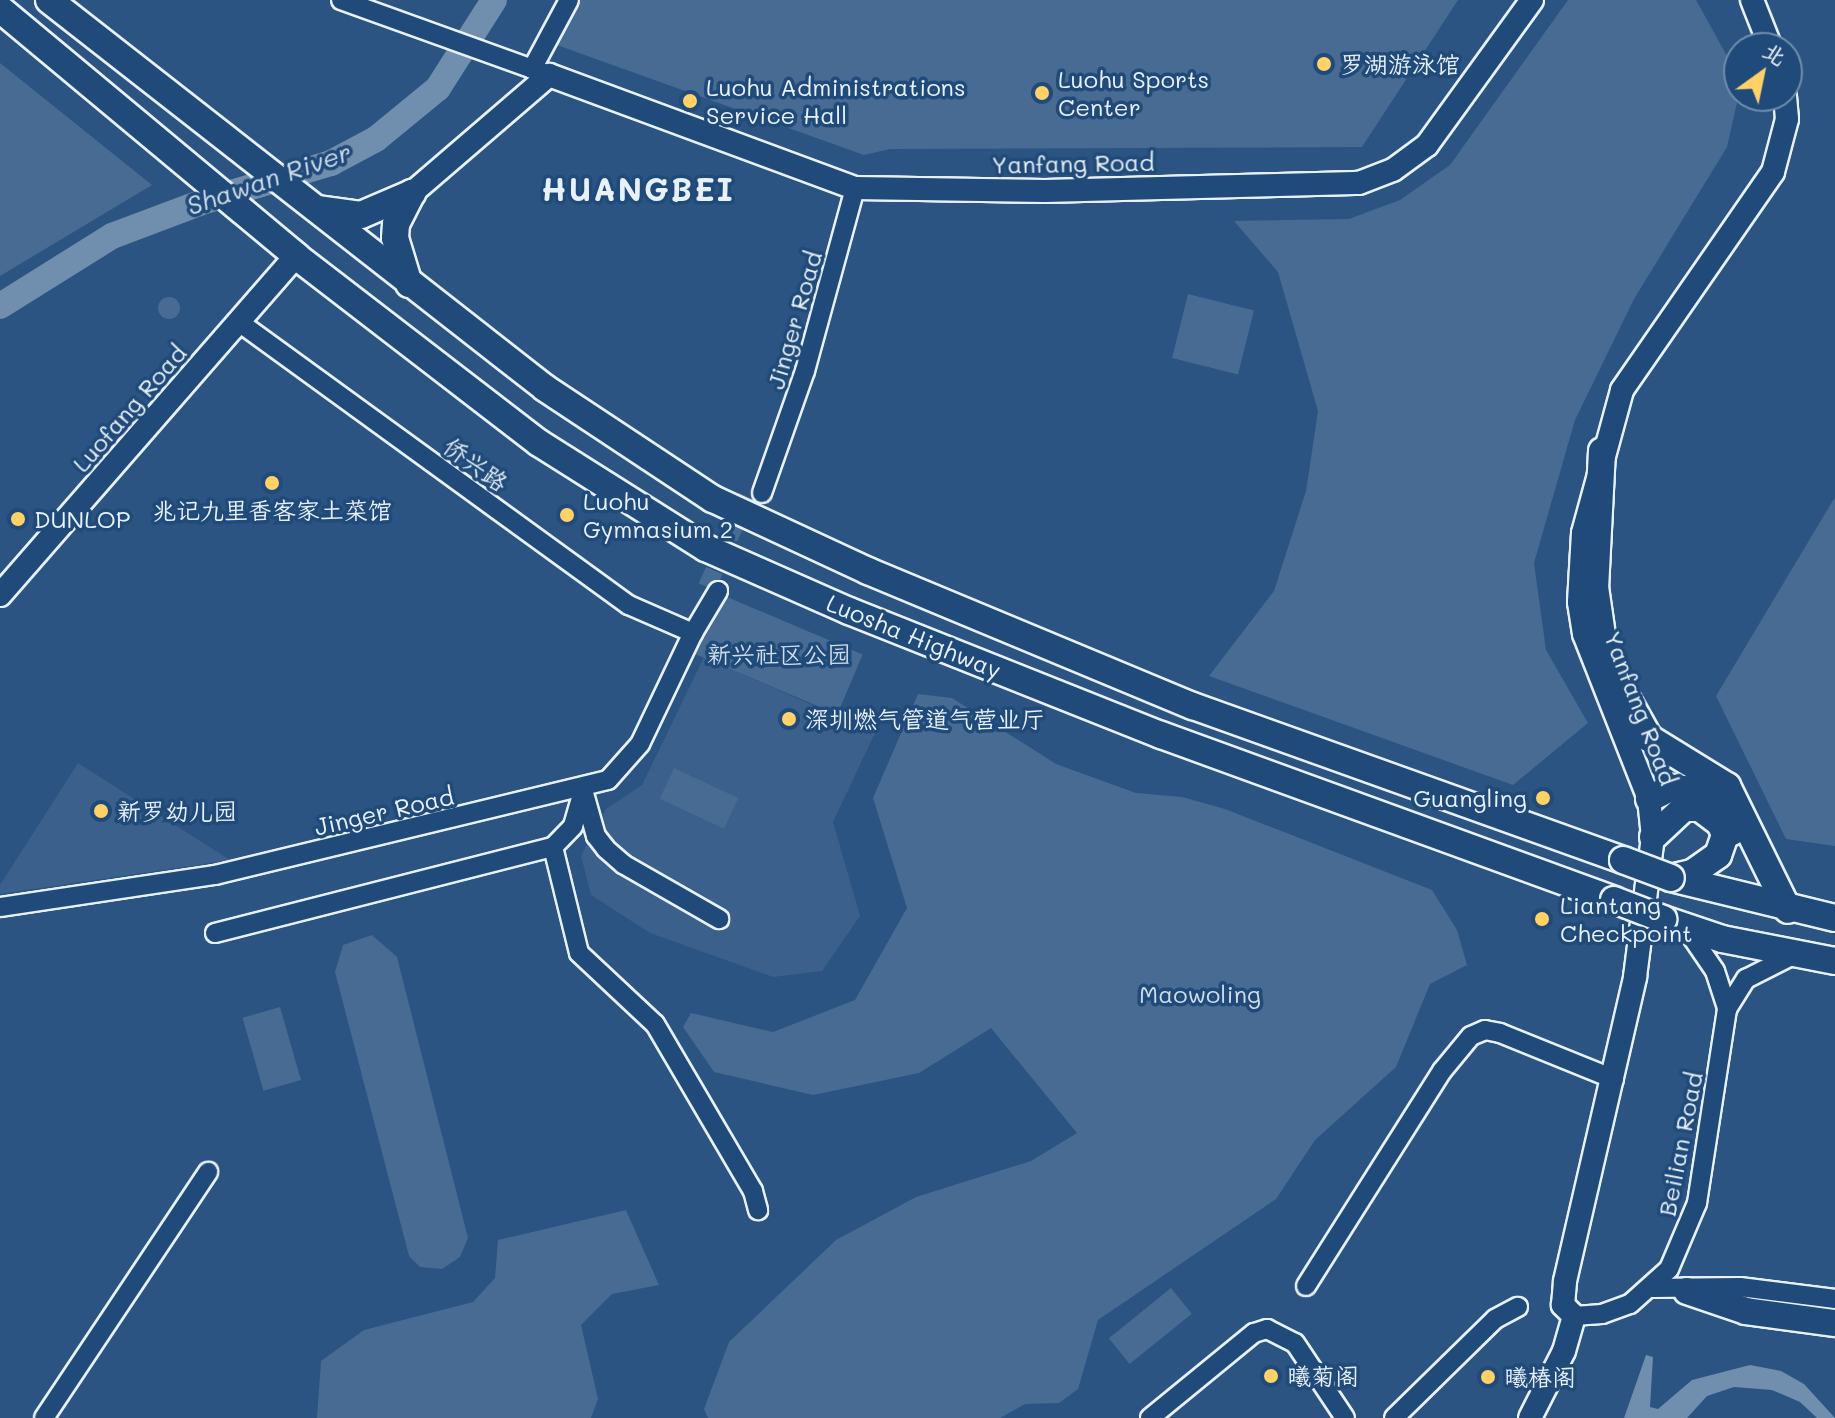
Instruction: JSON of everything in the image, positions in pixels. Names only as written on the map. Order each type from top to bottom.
[{"type":"highway","name":"Luosha Highway","points":[[49,0],[409,284],[636,452],[793,539],[1193,706],[1671,878]]},
{"type":"highway","name":"Luosha Highway","points":[[0,9],[289,250],[539,443],[706,548],[849,611],[1161,735],[1674,923]]},
{"type":"highway","points":[[314,209],[361,215],[412,193]]},
{"type":"highway","points":[[409,284],[395,238],[396,224],[412,193]]},
{"type":"highway","points":[[1602,451],[1595,587],[1603,642],[1616,679],[1649,738],[1727,786],[1788,910]]},
{"type":"highway","points":[[1649,799],[1671,788],[1708,795],[1724,814],[1756,884],[1788,910]]},
{"type":"highway","points":[[1653,837],[1684,808],[1700,808],[1720,823],[1725,835],[1718,855],[1692,873],[1671,878]]},
{"type":"highway","points":[[1671,878],[1788,910],[1835,918]]},
{"type":"highway","points":[[1674,923],[1835,961]]},
{"type":"highway","points":[[1687,1291],[1746,1311],[1830,1314]]},
{"type":"main road","name":"Yanfang Road","points":[[540,72],[855,188],[1045,191],[1359,183],[1393,170],[1427,145],[1532,0]]},
{"type":"main road","points":[[1758,4],[1766,32]]},
{"type":"main road","points":[[412,193],[540,72]]},
{"type":"main road","name":"Yanfang Road","points":[[1574,1316],[1563,1305],[1565,1281],[1614,1079],[1635,977],[1653,837],[1649,799],[1595,670],[1579,602],[1583,533],[1611,417],[1638,361],[1773,172],[1786,112]]},
{"type":"main road","name":"Luofang Road","points":[[0,595],[239,322],[289,250]]},
{"type":"main road","points":[[1530,1418],[1564,1351],[1574,1316]]},
{"type":"street","points":[[341,0],[540,72],[561,6],[569,0]]},
{"type":"street","name":"Jinger Road","points":[[757,491],[796,401],[855,188]]},
{"type":"street","name":"侨兴路","points":[[239,322],[629,605],[693,633]]},
{"type":"street","name":"Jinger Road","points":[[0,907],[215,875],[583,790],[625,767],[640,744],[712,589]]},
{"type":"street","points":[[215,933],[553,847],[573,826],[583,790]]},
{"type":"street","points":[[583,790],[596,836],[606,849],[719,919]]},
{"type":"street","points":[[553,847],[579,953],[655,1024],[753,1191],[758,1210]]},
{"type":"street","name":"Beilian Road","points":[[1674,923],[1715,971],[1727,1009]]},
{"type":"street","name":"Beilian Road","points":[[1574,1316],[1602,1314],[1652,1288],[1680,1249],[1697,1203],[1727,1009],[1746,979],[1795,954]]},
{"type":"street","points":[[1306,1286],[1442,1071],[1471,1036],[1485,1030],[1500,1033],[1614,1079]]},
{"type":"street","points":[[44,1418],[208,1172]]},
{"type":"street","points":[[1652,1288],[1687,1291]]},
{"type":"street","points":[[1394,1418],[1495,1319],[1518,1307]]},
{"type":"street","points":[[1150,1418],[1254,1333],[1267,1329],[1295,1343],[1345,1418]]},
{"type":"shaded area","points":[[704,657],[875,733],[833,822],[860,916],[822,971],[773,977],[650,933],[591,895],[581,856],[606,809],[642,785]]},
{"type":"shaded area","name":"新罗幼儿园","points":[[78,763],[230,860],[0,894],[0,885]]},
{"type":"shaded area","points":[[1646,1355],[1653,1357],[1650,1407],[1658,1409],[1692,1380],[1750,1365],[1781,1371],[1804,1384],[1835,1418],[1817,1418],[1800,1402],[1772,1390],[1734,1387],[1707,1396],[1687,1418],[1624,1418]]},
{"type":"green space","name":"Luohu Sports Center","points":[[559,0],[1458,0],[1362,147],[890,149],[864,155],[540,39]]},
{"type":"green space","points":[[1568,0],[1696,0],[1723,49],[1723,112],[1735,112],[1727,147],[1634,299],[1575,420],[1534,563],[1546,650],[1588,723],[1513,785],[1209,676],[1274,591],[1306,491],[1318,411],[1278,272],[1234,221],[1349,219],[1400,200],[1450,165]]},
{"type":"green space","points":[[0,63],[152,185],[0,276]]},
{"type":"green space","points":[[1188,294],[1254,310],[1238,374],[1172,358]]},
{"type":"green space","points":[[169,297],[180,308],[169,319],[158,308]]},
{"type":"green space","points":[[1835,497],[1835,846],[1786,839],[1716,696]]},
{"type":"green space","name":"新兴社区公园","points":[[720,594],[863,655],[837,714],[695,654]]},
{"type":"green space","name":"Maowoling","points":[[918,694],[952,698],[1056,764],[1136,793],[1182,797],[1225,809],[1432,890],[1457,930],[1467,965],[1430,984],[1396,1067],[1315,1140],[1276,1199],[1098,1320],[1078,1389],[1059,1403],[1025,1404],[1000,1418],[708,1418],[704,1409],[729,1342],[836,1240],[916,1197],[1031,1161],[1077,1133],[991,1028],[919,1073],[813,1095],[714,1072],[683,1027],[691,1013],[773,1032],[855,1000],[907,908],[873,798]]},
{"type":"green space","points":[[674,768],[738,798],[724,829],[660,799]]},
{"type":"green space","points":[[372,935],[397,957],[468,1238],[460,1257],[442,1269],[420,1267],[409,1256],[335,972],[343,945]]},
{"type":"green space","points":[[280,1007],[301,1080],[263,1091],[243,1018]]},
{"type":"green space","points":[[626,1210],[659,1285],[612,1294],[581,1325],[598,1399],[591,1418],[317,1418],[321,1361],[364,1330],[473,1302],[495,1278],[498,1240]]},
{"type":"green space","points":[[1171,1288],[1192,1314],[1130,1364],[1109,1338]]},
{"type":"waterway","name":"Shawan River","points":[[0,306],[112,236],[205,201],[331,163],[376,139],[438,88],[494,0]]},
{"type":"tunnel","points":[[707,587],[751,488]]},
{"type":"place","name":"罗湖游泳馆","points":[[1324,64]]},
{"type":"place","name":"Luohu Sports Center","points":[[1042,93]]},
{"type":"place","name":"Luohu Administrations Service Hall","points":[[690,101]]},
{"type":"place","name":"兆记九里香客家土菜馆","points":[[272,483]]},
{"type":"place","name":"Luohu Gymnasium 2","points":[[567,515]]},
{"type":"place","name":"DUNLOP","points":[[18,519]]},
{"type":"place","name":"深圳燃气管道气营业厅","points":[[789,719]]},
{"type":"place","name":"Guangling","points":[[1543,798]]},
{"type":"place","name":"新罗幼儿园","points":[[101,811]]},
{"type":"place","name":"Liantang Checkpoint","points":[[1542,919]]},
{"type":"place","name":"曦菊阁","points":[[1271,1376]]},
{"type":"place","name":"曦椿阁","points":[[1488,1377]]},
{"type":"district","name":"HUANGBEI","points":[[638,188]]}]
